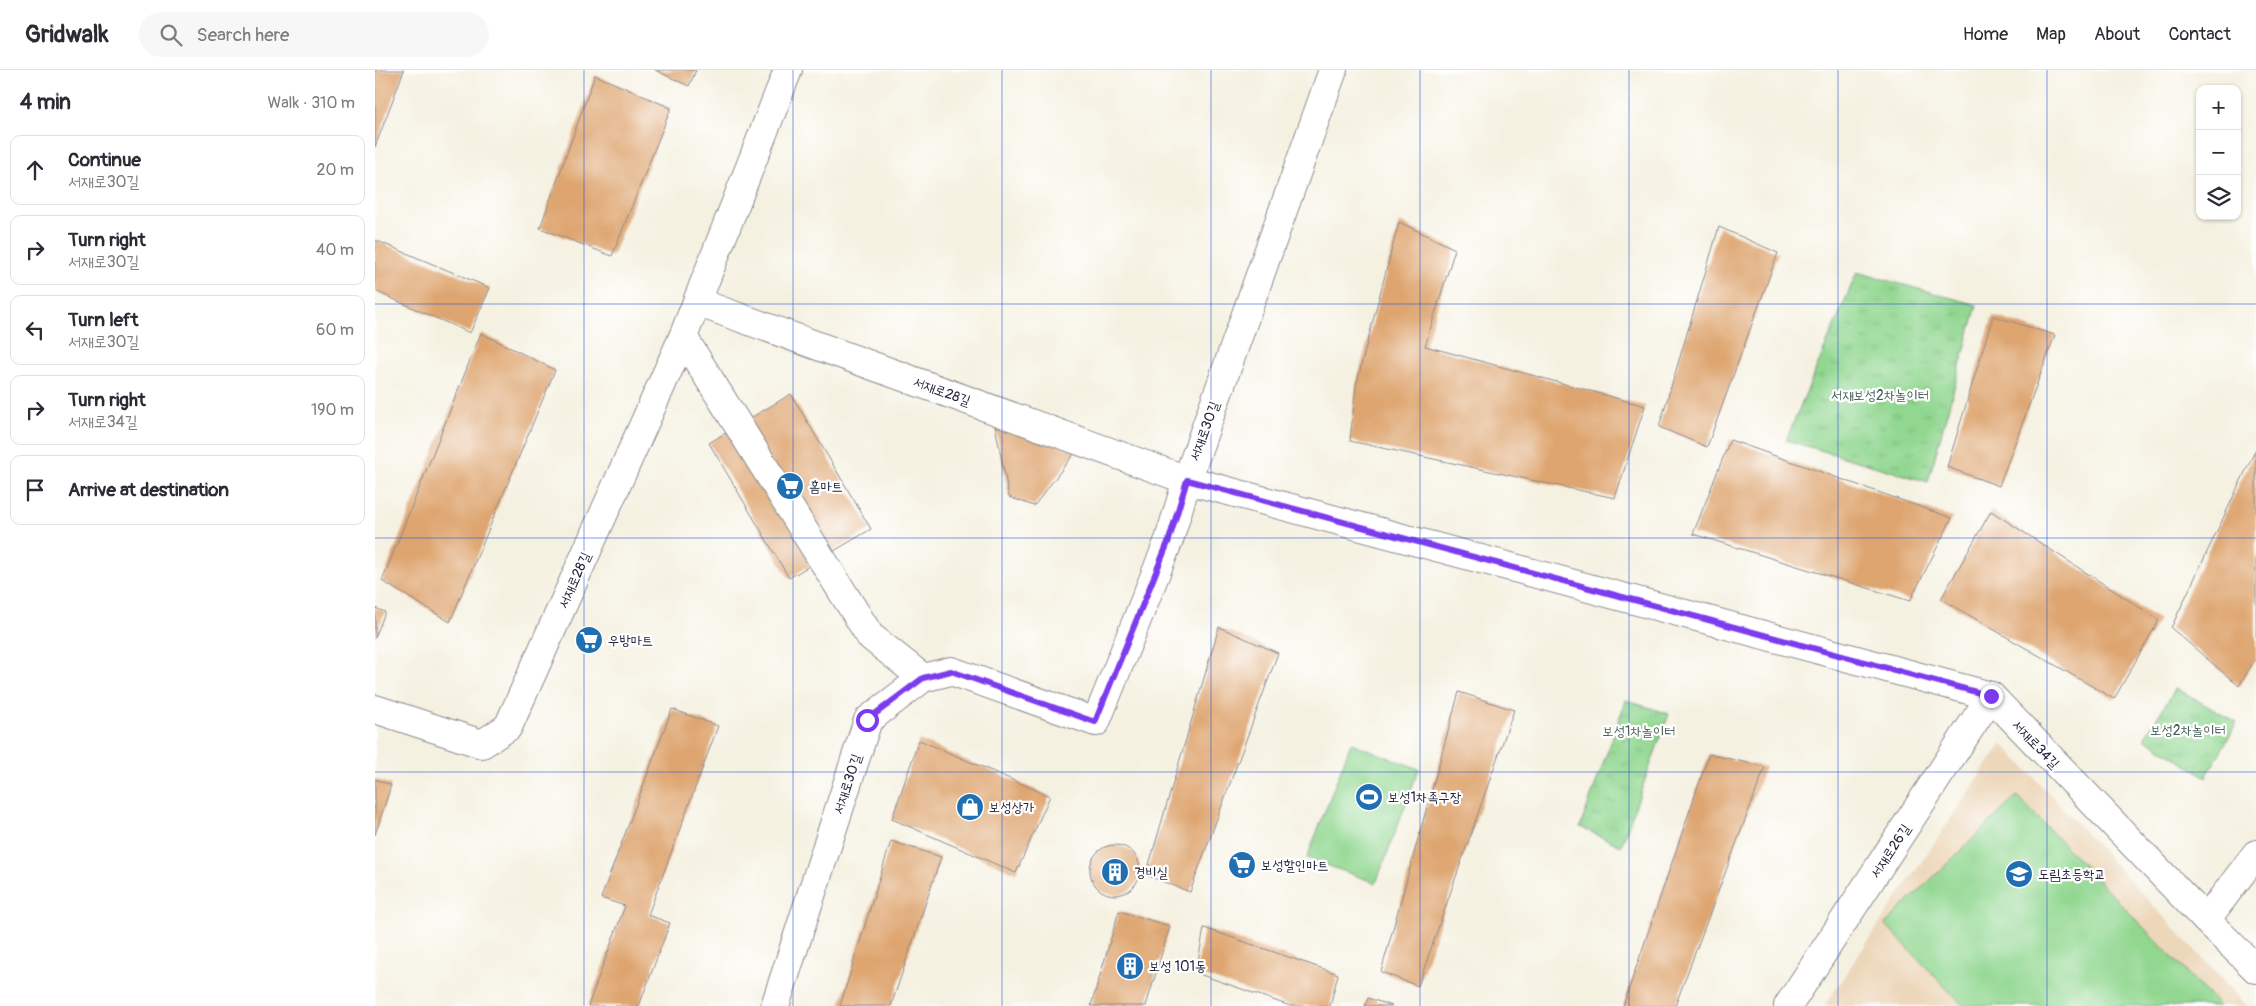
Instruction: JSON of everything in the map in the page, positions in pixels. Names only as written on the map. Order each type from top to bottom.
[{"type":"street","name":"서재로28길","points":[[375,709],[482,744],[508,727],[683,337],[788,70]]},
{"type":"street","name":"서재로30길","points":[[775,1006],[867,720],[923,678],[951,671],[1095,722],[1169,540],[1187,480],[1333,70]]},
{"type":"street","name":"서재로28길","points":[[697,302],[1187,480]]},
{"type":"street","points":[[683,337],[870,636],[923,678]]},
{"type":"street","points":[[1187,480],[1991,696]]},
{"type":"street","name":"서재로34길","points":[[1991,696],[2206,920],[2256,969]]},
{"type":"street","name":"서재로26길","points":[[1788,1006],[1991,696]]},
{"type":"street","points":[[2206,920],[2256,854]]},
{"type":"shaded area","name":"도림초등학교","points":[[2002,743],[2247,1006],[1824,1006]]},
{"type":"green space","name":"서재보성2차놀이터","points":[[1857,272],[1977,305],[1928,482],[1786,440]]},
{"type":"green space","name":"보성2차놀이터","points":[[2176,688],[2237,723],[2206,777],[2144,738]]},
{"type":"green space","name":"보성1차놀이터","points":[[1626,700],[1669,714],[1621,846],[1580,827]]},
{"type":"green space","name":"보성1차족구장","points":[[1351,743],[1419,769],[1376,883],[1307,858]]},
{"type":"green space","name":"도림초등학교","points":[[2017,796],[2219,1006],[1963,1006],[1885,924]]},
{"type":"building","points":[[375,70],[404,70],[375,147]]},
{"type":"building","points":[[655,70],[696,70],[689,86]]},
{"type":"building","points":[[595,75],[671,108],[612,256],[540,228]]},
{"type":"building","points":[[1399,222],[1455,249],[1425,346],[1645,406],[1615,498],[1350,441],[1356,385]]},
{"type":"building","points":[[1719,227],[1778,253],[1707,447],[1659,427]]},
{"type":"building","points":[[375,240],[490,288],[470,333],[375,291]]},
{"type":"building","points":[[1993,316],[2055,335],[1999,486],[1947,467]]},
{"type":"building","points":[[481,333],[555,370],[450,622],[382,581]]},
{"type":"building","name":"홈마트","points":[[791,394],[871,529],[789,578],[709,443]]},
{"type":"building","points":[[995,425],[1076,451],[1034,506],[1009,497]]},
{"type":"building","points":[[1730,440],[1952,518],[1910,601],[1693,534]]},
{"type":"building","points":[[2256,449],[2256,658],[2239,686],[2171,628]]},
{"type":"building","points":[[1991,511],[2159,620],[2114,699],[1941,599]]},
{"type":"building","points":[[375,608],[385,612],[375,638]]},
{"type":"building","points":[[1219,627],[1278,653],[1190,892],[1146,875]]},
{"type":"building","points":[[1459,692],[1514,710],[1418,986],[1381,972]]},
{"type":"building","points":[[672,709],[718,726],[648,915],[670,923],[639,1006],[588,1006],[625,906],[601,898]]},
{"type":"building","name":"보성상가","points":[[919,740],[1050,796],[1016,873],[892,819]]},
{"type":"building","points":[[1709,754],[1765,767],[1675,1006],[1623,1006]]},
{"type":"building","points":[[375,779],[391,785],[375,835]]},
{"type":"building","points":[[891,841],[941,857],[891,1006],[840,1006]]},
{"type":"building","name":"경비실","points":[[1115,845],[1133,852],[1140,870],[1133,888],[1115,895],[1097,888],[1090,870],[1097,852]]},
{"type":"building","name":"보성 101동","points":[[1119,911],[1170,926],[1146,1006],[1091,1006]]},
{"type":"building","points":[[1204,928],[1338,974],[1330,1006],[1290,1006],[1196,973]]},
{"type":"building","points":[[1368,998],[1392,1006],[1365,1006]]},
{"type":"place","name":"홈마트","points":[[790,486]]},
{"type":"place","name":"우방마트","points":[[589,640]]},
{"type":"place","name":"보성1차족구장","points":[[1369,797]]},
{"type":"place","name":"보성상가","points":[[970,807]]},
{"type":"place","name":"보성할인마트","points":[[1242,865]]},
{"type":"place","name":"경비실","points":[[1115,872]]},
{"type":"place","name":"도림초등학교","points":[[2019,874]]},
{"type":"place","name":"보성 101동","points":[[1130,966]]},
{"type":"route","points":[[867,720],[923,678],[951,671],[1095,722],[1169,540],[1187,480],[1991,696]]}]
